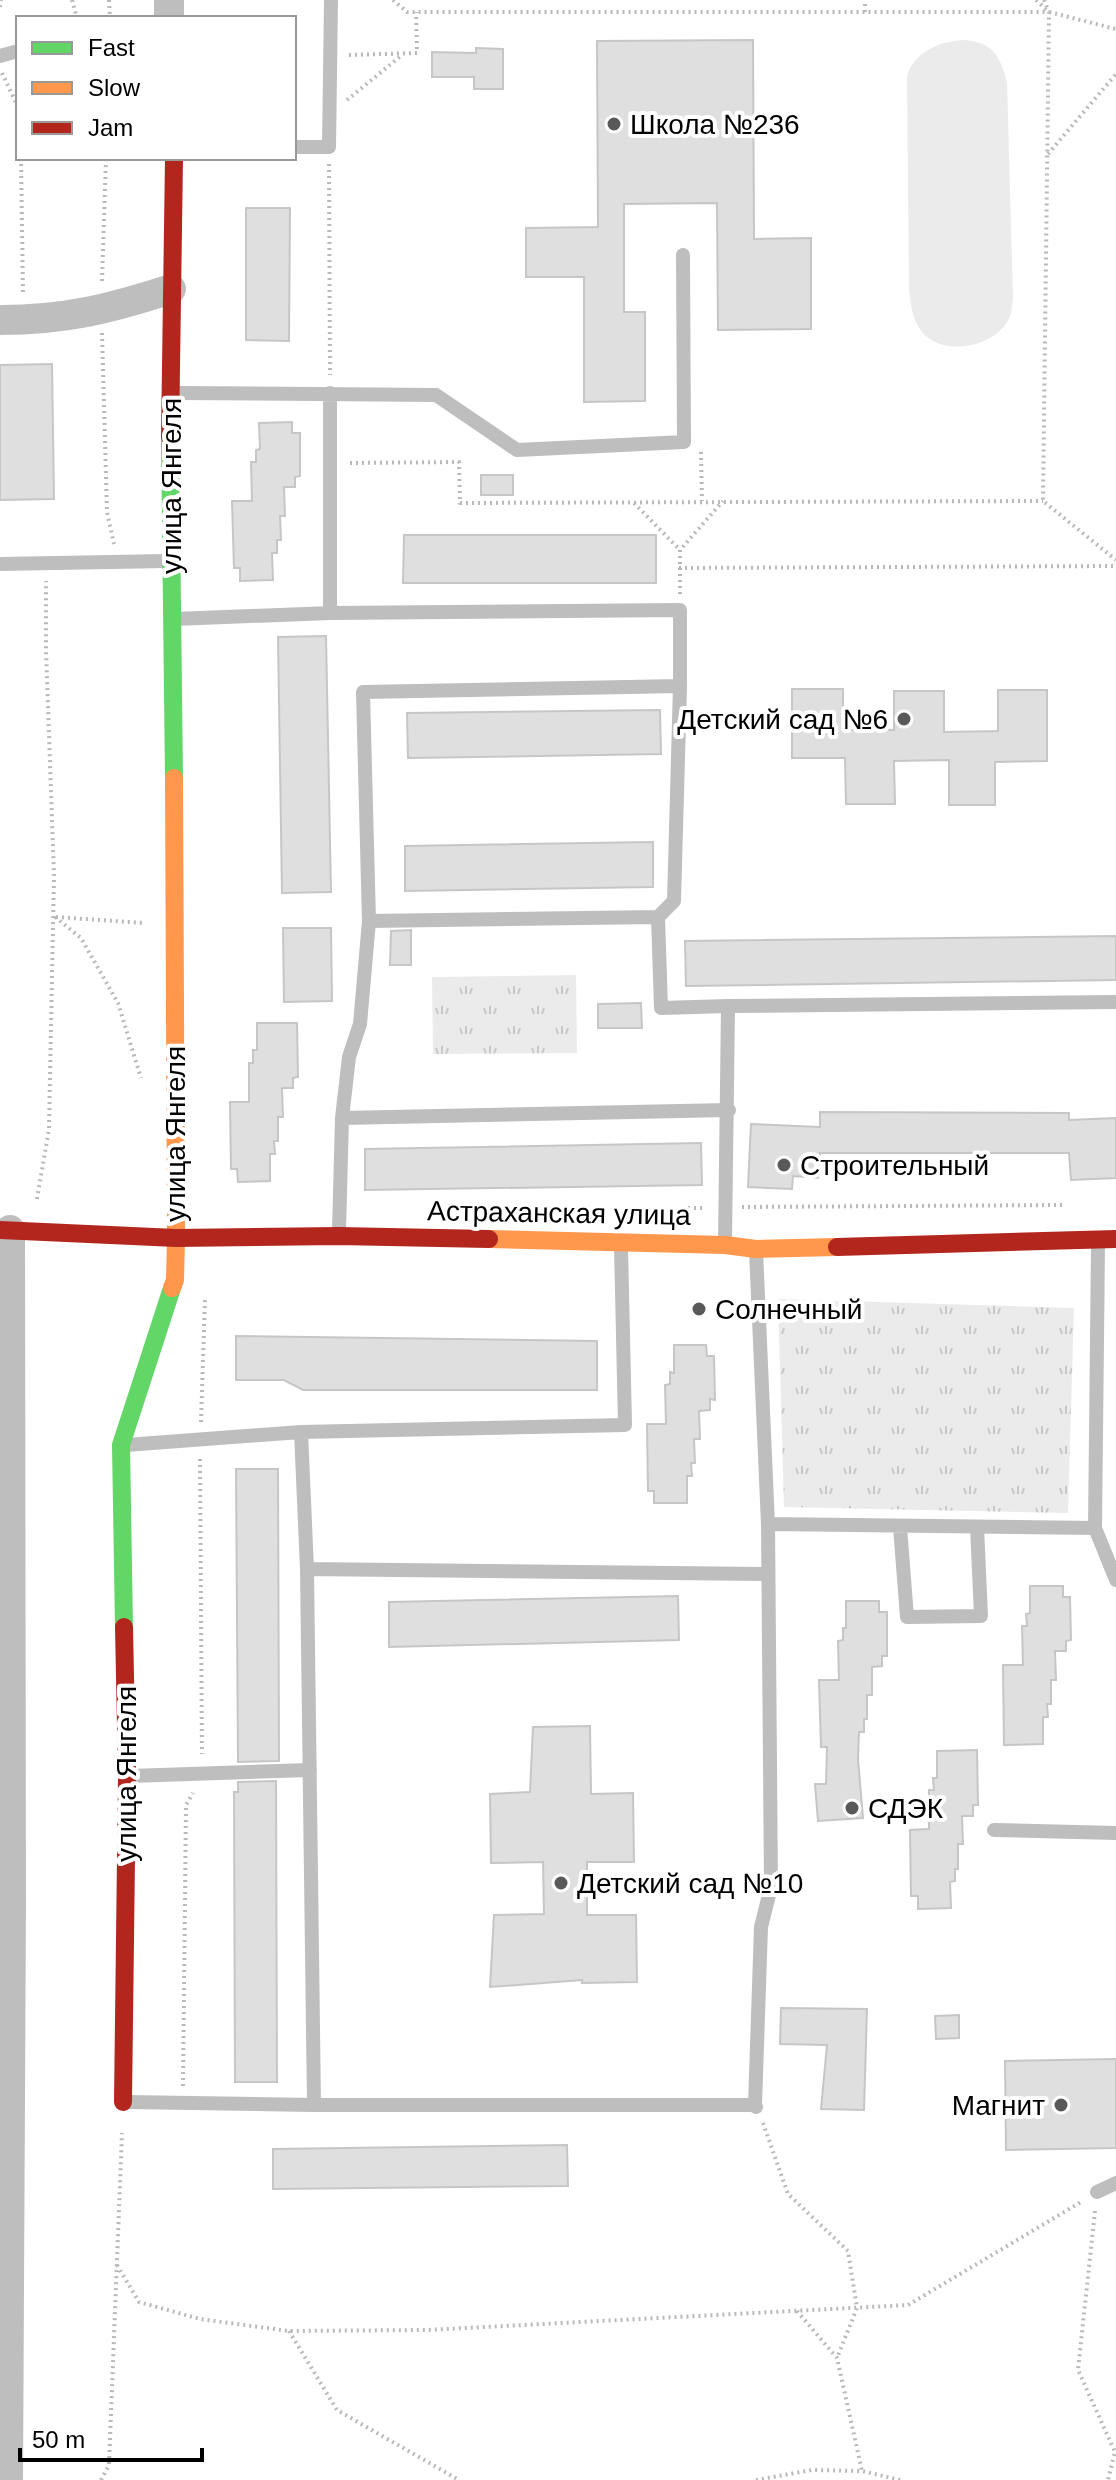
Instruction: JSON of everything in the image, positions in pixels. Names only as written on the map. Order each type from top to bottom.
[{"type":"street","name":"улица Янгеля","points":[[123,2102],[127,1776],[121,1445],[175,1280],[173,620],[170,561],[174,160]]},
{"type":"street","points":[[12,320],[52,319],[101,310],[171,289]]},
{"type":"street","points":[[5,1230],[4,2244],[8,2480]]},
{"type":"street","name":"Астраханская улица","points":[[5,1230],[176,1238],[339,1236],[621,1241],[756,1249],[1107,1239]]},
{"type":"lane","points":[[296,147],[329,147],[331,0]]},
{"type":"lane","points":[[171,391],[436,395],[517,450],[684,442],[683,255]]},
{"type":"lane","points":[[330,393],[330,613]]},
{"type":"lane","points":[[0,564],[170,561]]},
{"type":"lane","points":[[173,620],[330,613],[680,610],[674,901],[658,917],[369,921]]},
{"type":"lane","points":[[339,1236],[342,1118],[349,1057],[360,1024],[369,921],[363,692],[680,686]]},
{"type":"lane","points":[[658,917],[661,1008],[1116,1002]]},
{"type":"lane","points":[[725,1245],[728,1006]]},
{"type":"lane","points":[[342,1118],[729,1110]]},
{"type":"lane","points":[[1107,1239],[1095,1528],[1116,1580]]},
{"type":"lane","points":[[121,1445],[301,1432],[625,1425],[621,1241]]},
{"type":"lane","points":[[123,2102],[756,2106],[761,1927],[771,1887],[768,1524],[756,1249]]},
{"type":"lane","points":[[301,1432],[307,1569],[314,2105]]},
{"type":"lane","points":[[768,1524],[1095,1528]]},
{"type":"lane","points":[[900,1527],[907,1617],[981,1616],[977,1527]]},
{"type":"lane","points":[[307,1569],[768,1574]]},
{"type":"lane","points":[[127,1776],[310,1770]]},
{"type":"lane","points":[[994,1830],[1116,1833]]},
{"type":"lane","points":[[1097,2192],[1116,2183]]},
{"type":"path","points":[[0,7],[1,0]]},
{"type":"path","points":[[393,0],[407,12],[1049,12],[1116,29]]},
{"type":"path","points":[[865,0],[865,12]]},
{"type":"path","points":[[1036,0],[1049,12]]},
{"type":"path","points":[[1043,501],[1049,12],[1044,0]]},
{"type":"path","points":[[330,56],[417,53],[416,12]]},
{"type":"path","points":[[329,114],[404,53]]},
{"type":"path","points":[[0,68],[16,103]]},
{"type":"path","points":[[1048,154],[1116,74]]},
{"type":"path","points":[[329,147],[330,393]]},
{"type":"path","points":[[12,320],[21,160]]},
{"type":"path","points":[[106,160],[101,310],[107,512],[117,562]]},
{"type":"path","points":[[684,442],[701,447],[702,501]]},
{"type":"path","points":[[330,463],[459,462],[460,503],[1043,501],[1116,563]]},
{"type":"path","points":[[680,610],[680,550],[723,501]]},
{"type":"path","points":[[633,502],[680,550]]},
{"type":"path","points":[[36,1199],[49,1129],[54,876],[46,563]]},
{"type":"path","points":[[679,568],[1116,563]]},
{"type":"path","points":[[53,916],[174,926]]},
{"type":"path","points":[[53,916],[81,938],[118,1003],[144,1089]]},
{"type":"path","points":[[182,2103],[186,1805],[202,1774],[200,1440],[205,1291]]},
{"type":"path","points":[[101,2480],[109,2465],[123,2102]]},
{"type":"path","points":[[756,2106],[788,2194],[848,2251],[857,2308],[837,2358]]},
{"type":"path","points":[[117,2265],[139,2302],[200,2319],[289,2331],[427,2330],[908,2305],[1097,2192]]},
{"type":"path","points":[[1097,2192],[1078,2370],[1115,2452],[1108,2480]]},
{"type":"path","points":[[797,2311],[837,2358],[862,2471]]},
{"type":"path","points":[[289,2331],[337,2410],[459,2480]]},
{"type":"path","points":[[756,2480],[812,2470],[862,2471],[900,2480]]},
{"type":"green space","points":[[964,40],[989,47],[998,58],[1007,82],[1013,297],[1007,322],[992,337],[970,345],[947,346],[927,337],[919,327],[909,290],[907,77],[921,55],[937,46]]},
{"type":"green space","points":[[576,975],[577,1053],[433,1054],[432,977]]},
{"type":"green space","points":[[778,1299],[1074,1308],[1068,1513],[784,1507]]},
{"type":"building","name":"Школа №236","points":[[753,40],[754,239],[811,238],[811,329],[718,330],[717,203],[624,204],[624,312],[645,312],[645,401],[584,402],[584,277],[526,277],[526,228],[598,227],[597,41]]},
{"type":"building","points":[[476,48],[503,49],[503,89],[474,89],[474,77],[432,77],[432,52],[476,53]]},
{"type":"building","points":[[246,208],[290,208],[289,341],[246,340]]},
{"type":"building","points":[[52,364],[54,499],[0,500],[0,365]]},
{"type":"building","points":[[292,422],[292,433],[300,433],[300,476],[295,477],[295,487],[284,487],[285,516],[280,516],[281,540],[277,540],[277,553],[272,553],[273,580],[240,581],[240,568],[234,568],[232,501],[252,501],[251,462],[256,462],[256,450],[260,449],[259,423]]},
{"type":"building","points":[[481,475],[513,475],[513,495],[481,495]]},
{"type":"building","points":[[404,535],[656,535],[656,583],[403,583]]},
{"type":"building","points":[[326,636],[331,892],[282,893],[278,637]]},
{"type":"building","points":[[792,689],[843,689],[843,730],[894,730],[894,691],[944,691],[944,732],[998,731],[998,690],[1047,690],[1047,761],[995,762],[995,805],[949,805],[949,760],[894,761],[895,804],[846,804],[845,758],[792,758]]},
{"type":"building","points":[[660,710],[661,754],[408,758],[407,713]]},
{"type":"building","points":[[653,842],[653,887],[405,891],[405,846]]},
{"type":"building","points":[[283,928],[331,928],[332,1001],[284,1002]]},
{"type":"building","points":[[411,930],[411,965],[390,965],[391,931]]},
{"type":"building","points":[[1116,936],[1116,980],[686,986],[685,941]]},
{"type":"building","points":[[641,1003],[642,1028],[598,1028],[598,1004]]},
{"type":"building","points":[[257,1023],[297,1023],[298,1077],[293,1078],[293,1088],[282,1088],[283,1117],[278,1117],[275,1154],[270,1154],[270,1181],[238,1182],[237,1169],[231,1169],[230,1102],[249,1102],[249,1063],[253,1063],[253,1050],[257,1050]]},
{"type":"building","points":[[820,1112],[1069,1113],[1069,1120],[1116,1118],[1116,1178],[1071,1180],[1069,1153],[820,1153],[818,1178],[793,1176],[792,1189],[748,1187],[751,1124],[820,1127]]},
{"type":"building","points":[[701,1143],[702,1185],[365,1190],[365,1149]]},
{"type":"building","points":[[236,1336],[597,1341],[597,1390],[303,1390],[284,1380],[236,1380]]},
{"type":"building","points":[[674,1345],[706,1345],[707,1356],[714,1356],[715,1400],[710,1399],[710,1410],[699,1411],[700,1439],[694,1439],[695,1463],[691,1463],[692,1476],[687,1476],[687,1503],[654,1503],[654,1491],[648,1491],[647,1424],[666,1424],[665,1385],[670,1384],[670,1372],[674,1373]]},
{"type":"building","points":[[236,1469],[278,1469],[279,1761],[238,1762]]},
{"type":"building","points":[[1030,1586],[1063,1586],[1063,1597],[1070,1597],[1071,1640],[1066,1641],[1066,1651],[1055,1651],[1056,1680],[1051,1680],[1048,1717],[1043,1717],[1043,1744],[1004,1745],[1003,1665],[1023,1665],[1022,1626],[1027,1626],[1026,1614],[1030,1613]]},
{"type":"building","points":[[678,1596],[679,1640],[389,1647],[389,1602]]},
{"type":"building","points":[[846,1601],[879,1601],[879,1612],[887,1612],[887,1656],[882,1656],[882,1666],[872,1667],[872,1695],[867,1695],[864,1732],[859,1732],[863,1818],[818,1821],[815,1784],[826,1784],[827,1747],[821,1747],[819,1680],[839,1680],[838,1641],[843,1640],[843,1628],[846,1628]]},
{"type":"building","name":"Детский сад №10","points":[[590,1726],[591,1794],[633,1793],[634,1862],[587,1862],[587,1915],[636,1915],[637,1982],[582,1983],[582,1980],[490,1987],[494,1915],[544,1914],[543,1862],[491,1863],[490,1794],[530,1792],[533,1727]]},
{"type":"building","points":[[977,1750],[978,1805],[973,1805],[973,1816],[962,1816],[963,1844],[958,1844],[958,1869],[955,1869],[955,1881],[950,1882],[951,1908],[918,1909],[918,1896],[911,1896],[910,1830],[929,1829],[929,1790],[934,1790],[933,1778],[937,1778],[937,1751]]},
{"type":"building","points":[[276,1781],[277,2082],[235,2082],[234,1792],[238,1792],[238,1782]]},
{"type":"building","points":[[781,2008],[867,2009],[864,2110],[821,2109],[827,2045],[780,2044]]},
{"type":"building","points":[[959,2015],[959,2038],[936,2039],[935,2016]]},
{"type":"building","name":"Магнит","points":[[1116,2059],[1116,2148],[1006,2150],[1005,2061]]},
{"type":"building","points":[[567,2145],[568,2186],[273,2189],[273,2149]]},
{"type":"traffic: fast","points":[[170,437],[174,778]]},
{"type":"traffic: fast","points":[[124,1627],[121,1445],[172,1288]]},
{"type":"traffic: slow","points":[[172,1288],[176,1238],[174,778]]},
{"type":"traffic: slow","points":[[489,1239],[725,1245],[756,1249],[837,1247]]},
{"type":"traffic: jam","points":[[170,437],[174,160]]},
{"type":"traffic: jam","points":[[0,1230],[176,1238],[339,1236],[489,1239]]},
{"type":"traffic: jam","points":[[837,1247],[1116,1239]]},
{"type":"traffic: jam","points":[[123,2102],[127,1776],[124,1627]]},
{"type":"place","name":"Школа №236","points":[[614,124]]},
{"type":"place","name":"Детский сад №6","points":[[904,719]]},
{"type":"place","name":"Строительный","points":[[784,1165]]},
{"type":"place","name":"Солнечный","points":[[699,1309]]},
{"type":"place","name":"СДЭК","points":[[852,1808]]},
{"type":"place","name":"Детский сад №10","points":[[561,1883]]},
{"type":"place","name":"Магнит","points":[[1061,2105]]}]
